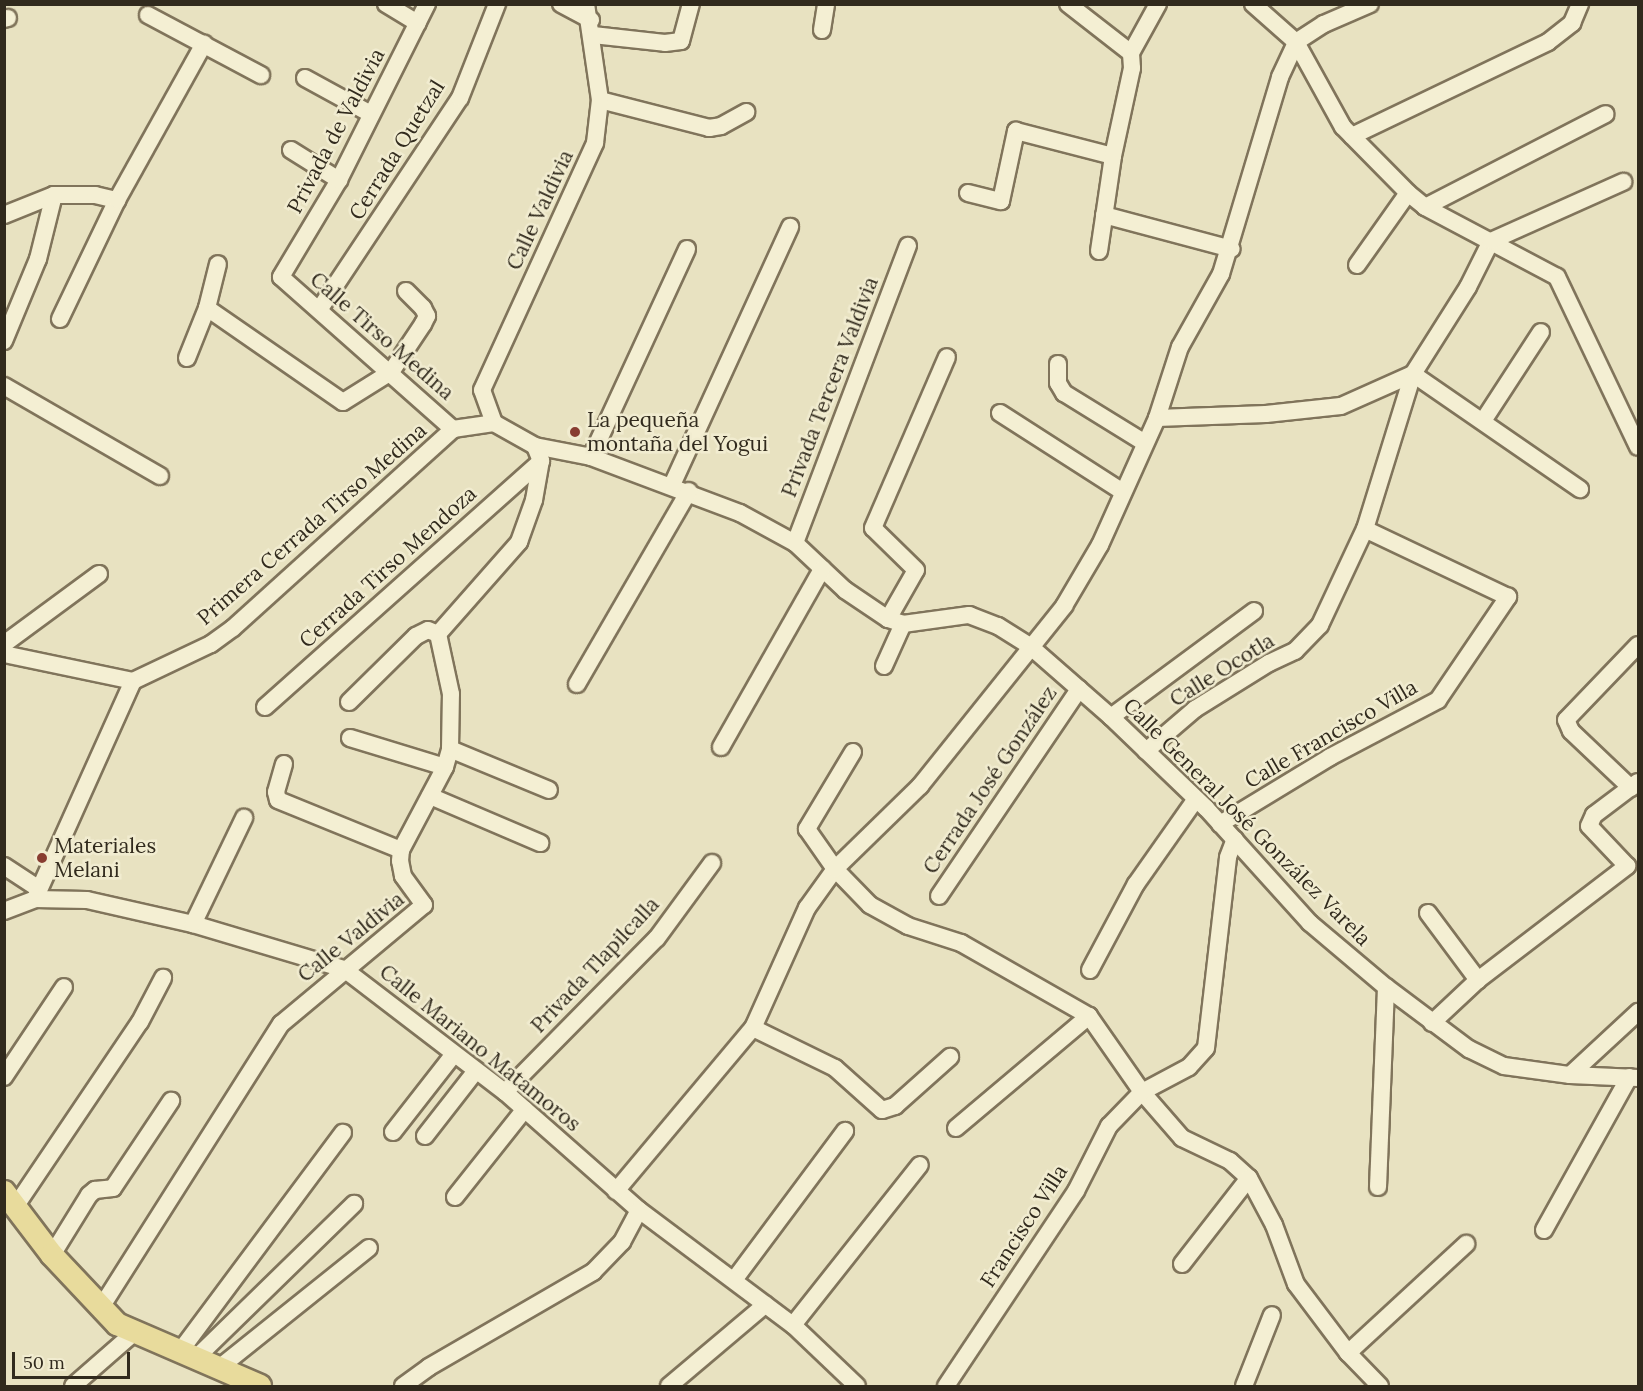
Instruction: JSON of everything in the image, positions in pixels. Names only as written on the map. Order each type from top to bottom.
[{"type":"main road","points":[[9,1202],[100,1309],[135,1332],[260,1386]]},
{"type":"street","points":[[386,4],[418,23]]},
{"type":"street","name":"Privada de Valdivia","points":[[281,277],[339,180],[427,4]]},
{"type":"street","name":"Cerrada Quetzal","points":[[319,310],[460,98],[497,4]]},
{"type":"street","points":[[561,4],[590,20],[665,43],[681,41],[691,4]]},
{"type":"street","points":[[822,30],[826,4]]},
{"type":"street","points":[[1068,4],[1131,53]]},
{"type":"street","points":[[1100,251],[1113,156],[1132,68],[1131,53],[1158,4]]},
{"type":"street","points":[[1253,4],[1296,42],[1343,127],[1408,193],[1425,207],[1557,277],[1638,447]]},
{"type":"street","points":[[616,1191],[753,1028],[807,908],[835,869],[920,786],[1031,647],[1076,586],[1100,545],[1157,418],[1180,347],[1232,249],[1258,145],[1280,77],[1296,42],[1324,24],[1370,4]]},
{"type":"street","points":[[1352,136],[1548,42],[1572,23],[1580,4]]},
{"type":"street","points":[[148,15],[261,75]]},
{"type":"street","name":"Calle Valdivia","points":[[494,423],[482,390],[595,143],[600,100],[590,20]]},
{"type":"street","points":[[60,319],[117,200],[204,44]]},
{"type":"street","points":[[305,78],[372,114]]},
{"type":"street","points":[[600,100],[708,128],[722,126],[746,112]]},
{"type":"street","points":[[1425,207],[1606,114]]},
{"type":"street","points":[[968,193],[1001,201],[1016,131],[1113,156]]},
{"type":"street","points":[[291,150],[339,180]]},
{"type":"street","points":[[1491,241],[1623,182]]},
{"type":"street","points":[[1358,265],[1408,193]]},
{"type":"street","points":[[4,215],[54,195],[95,195],[117,200]]},
{"type":"street","points":[[4,340],[38,260],[54,195]]},
{"type":"street","points":[[1104,215],[1232,249]]},
{"type":"street","points":[[672,485],[790,227]]},
{"type":"street","name":"Calle Ocotla","points":[[1146,751],[1195,709],[1295,651],[1320,624],[1365,529],[1413,374],[1468,287],[1491,241]]},
{"type":"street","name":"Privada Tercera Valdivia","points":[[795,543],[908,246]]},
{"type":"street","points":[[591,458],[687,249]]},
{"type":"street","points":[[187,358],[207,308],[218,264]]},
{"type":"street","name":"Calle Tirso Medina","points":[[281,277],[453,429]]},
{"type":"street","points":[[207,308],[343,402],[391,372],[427,316],[406,291]]},
{"type":"street","points":[[1483,421],[1541,332]]},
{"type":"street","points":[[884,666],[896,621],[916,570],[873,528],[947,357]]},
{"type":"street","points":[[1058,364],[1058,382],[1064,393],[1145,443]]},
{"type":"street","points":[[1157,418],[1266,414],[1341,406],[1413,374],[1580,489]]},
{"type":"street","points":[[4,386],[160,476]]},
{"type":"street","points":[[1000,413],[1123,492]]},
{"type":"street","points":[[453,429],[494,423],[538,454],[591,458],[689,491],[758,521],[795,543],[874,613],[896,621]]},
{"type":"street","name":"Primera Cerrada Tirso Medina","points":[[133,681],[210,644],[233,628],[453,429]]},
{"type":"street","points":[[438,634],[519,542],[534,500],[538,454]]},
{"type":"street","name":"Cerrada Tirso Mendoza","points":[[266,707],[538,454]]},
{"type":"street","points":[[577,684],[689,491]]},
{"type":"street","name":"Calle Francisco Villa","points":[[1220,824],[1330,757],[1438,700],[1508,597],[1365,529]]},
{"type":"street","points":[[721,747],[822,569]]},
{"type":"street","points":[[4,644],[99,574]]},
{"type":"street","points":[[1111,717],[1254,611]]},
{"type":"street","name":"Calle General José González Varela","points":[[896,621],[969,615],[998,626],[1031,647],[1111,717],[1196,799],[1310,923],[1386,987],[1469,1049],[1504,1065],[1570,1075],[1634,1077]]},
{"type":"street","points":[[349,702],[416,636],[428,630],[438,634]]},
{"type":"street","points":[[284,764],[276,792],[278,800],[401,850],[445,767],[450,749],[450,694],[438,634]]},
{"type":"street","points":[[1432,1023],[1478,980],[1627,866],[1589,826],[1594,815],[1635,785],[1571,731],[1566,720],[1638,645]]},
{"type":"street","points":[[4,654],[133,681],[37,894],[4,866]]},
{"type":"street","name":"Cerrada José González","points":[[939,896],[1079,689]]},
{"type":"street","points":[[350,738],[445,767]]},
{"type":"street","points":[[450,749],[549,790]]},
{"type":"street","points":[[853,753],[807,829],[835,869],[870,905],[908,926],[961,943],[1089,1016],[1142,1092],[1182,1138],[1230,1161],[1249,1178],[1274,1225],[1296,1284],[1348,1353],[1380,1386]]},
{"type":"street","points":[[430,796],[540,843]]},
{"type":"street","points":[[1090,970],[1136,884],[1196,799]]},
{"type":"street","points":[[193,924],[244,818]]},
{"type":"street","points":[[1142,1092],[1189,1067],[1206,1048],[1228,857],[1235,839]]},
{"type":"street","name":"Calle Valdivia","points":[[100,1309],[281,1024],[344,969],[424,905],[403,876],[401,850]]},
{"type":"street","name":"Privada Tlapilcalla","points":[[505,1092],[657,938],[712,863]]},
{"type":"street","name":"Calle Mariano Matamoros","points":[[4,911],[37,894],[87,900],[193,924],[344,969],[475,1072],[505,1092],[639,1210],[793,1325],[857,1386]]},
{"type":"street","points":[[1428,913],[1478,980]]},
{"type":"street","points":[[9,1202],[140,1022],[163,978]]},
{"type":"street","points":[[4,1077],[64,987]]},
{"type":"street","points":[[1378,1187],[1386,987]]},
{"type":"street","points":[[1570,1075],[1638,1011]]},
{"type":"street","points":[[956,1128],[1089,1016]]},
{"type":"street","points":[[753,1028],[835,1068],[882,1110],[895,1106],[950,1057]]},
{"type":"street","points":[[393,1132],[454,1054]]},
{"type":"street","points":[[425,1136],[475,1072]]},
{"type":"street","points":[[1545,1230],[1634,1077]]},
{"type":"street","name":"Francisco Villa","points":[[946,1386],[1076,1191],[1109,1126],[1142,1092]]},
{"type":"street","points":[[52,1255],[89,1195],[95,1190],[113,1188],[171,1101]]},
{"type":"street","points":[[455,1197],[525,1109]]},
{"type":"street","points":[[734,1280],[844,1131]]},
{"type":"street","points":[[188,1354],[343,1133]]},
{"type":"street","points":[[793,1325],[920,1165]]},
{"type":"street","points":[[1182,1264],[1249,1178]]},
{"type":"street","points":[[188,1354],[354,1204]]},
{"type":"street","points":[[403,1386],[429,1367],[593,1272],[622,1242],[639,1210]]},
{"type":"street","points":[[1348,1353],[1466,1244]]},
{"type":"street","points":[[219,1368],[369,1248]]},
{"type":"street","points":[[669,1386],[765,1305]]},
{"type":"street","points":[[1244,1386],[1272,1315]]},
{"type":"street","points":[[73,1386],[135,1332]]},
{"type":"place","name":"La pequeña montaña del Yogui","points":[[575,432]]},
{"type":"place","name":"Materiales Melani","points":[[42,858]]}]
